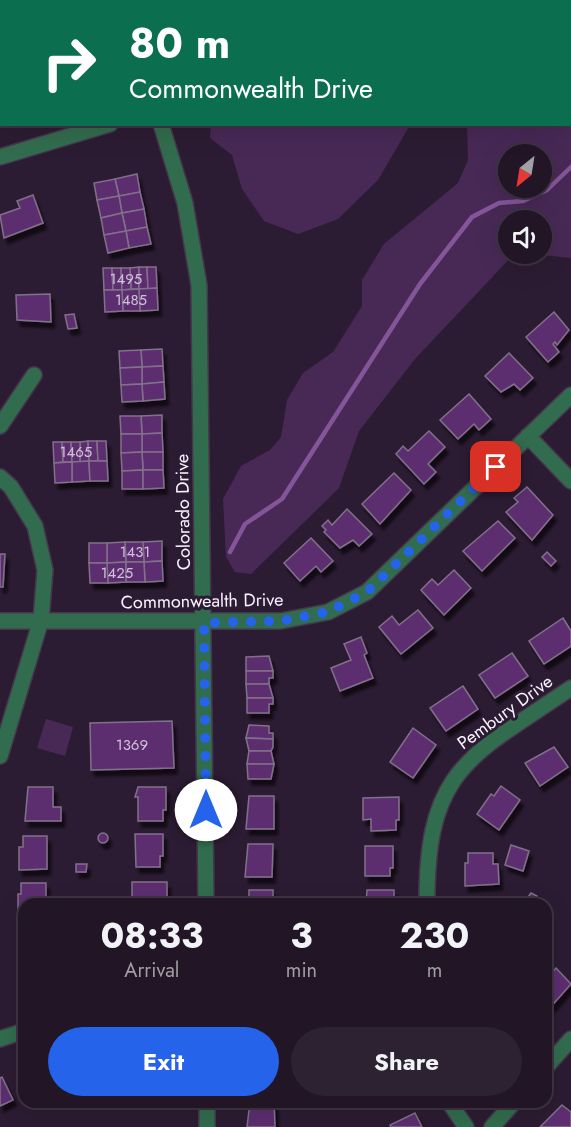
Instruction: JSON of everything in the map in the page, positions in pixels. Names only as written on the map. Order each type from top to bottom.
[{"type":"street","points":[[0,157],[103,126]]},
{"type":"street","name":"Colorado Drive","points":[[162,126],[185,203],[199,285],[206,898]]},
{"type":"street","points":[[0,426],[34,375]]},
{"type":"street","name":"Commonwealth Drive","points":[[0,621],[204,623],[281,621],[328,612],[367,592],[571,395]]},
{"type":"street","points":[[528,436],[571,481]]},
{"type":"street","points":[[0,477],[11,487],[35,526],[45,570],[40,620],[0,756]]},
{"type":"street","name":"Pembury Drive","points":[[428,898],[427,863],[431,834],[436,814],[454,778],[476,753],[571,688]]},
{"type":"street","points":[[0,1039],[18,1033]]},
{"type":"street","points":[[552,1060],[571,1039]]},
{"type":"street","points":[[207,1108],[207,1127]]},
{"type":"street","points":[[453,1108],[466,1127]]},
{"type":"street","points":[[492,1127],[509,1108]]},
{"type":"shaded area","points":[[211,126],[409,126],[378,180],[338,219],[298,234],[264,221],[242,189],[232,155],[210,138]]},
{"type":"shaded area","points":[[467,126],[571,126],[571,258],[552,256],[552,210],[498,210],[498,264],[505,264],[415,359],[359,431],[339,488],[251,574],[235,572],[226,557],[223,499],[241,466],[270,450],[281,437],[287,400],[303,373],[333,352],[362,306],[362,280],[384,244],[458,183],[468,160]]},
{"type":"shaded area","points":[[46,719],[73,727],[65,756],[37,748]]},
{"type":"building","points":[[137,174],[140,192],[119,196],[115,179]]},
{"type":"building","points":[[115,179],[119,196],[97,200],[94,183]]},
{"type":"building","points":[[140,192],[144,209],[122,213],[119,196]]},
{"type":"building","points":[[33,195],[43,223],[4,238],[0,215],[20,208],[17,201]]},
{"type":"building","points":[[119,196],[122,213],[101,218],[97,200]]},
{"type":"building","points":[[144,209],[147,227],[126,231],[122,213]]},
{"type":"building","points":[[122,213],[126,231],[104,235],[101,218]]},
{"type":"building","points":[[147,227],[151,244],[129,248],[126,231]]},
{"type":"building","points":[[126,231],[129,248],[108,253],[104,235]]},
{"type":"building","points":[[139,267],[139,289],[131,289],[130,268]]},
{"type":"building","points":[[139,267],[147,267],[148,289],[139,289]]},
{"type":"building","points":[[147,267],[156,267],[157,288],[148,289]]},
{"type":"building","points":[[103,268],[112,268],[113,290],[104,290]]},
{"type":"building","points":[[112,268],[121,268],[122,290],[113,290]]},
{"type":"building","points":[[121,268],[130,268],[131,289],[122,290]]},
{"type":"building","points":[[157,288],[158,310],[140,311],[139,289]]},
{"type":"building","points":[[139,289],[140,311],[123,311],[122,290]]},
{"type":"building","points":[[104,290],[122,290],[123,311],[105,312]]},
{"type":"building","points":[[50,294],[51,322],[17,320],[16,295]]},
{"type":"building","points":[[554,312],[569,330],[557,345],[555,342],[553,344],[559,352],[548,362],[526,337]]},
{"type":"building","points":[[74,314],[77,328],[68,329],[65,315]]},
{"type":"building","points":[[162,349],[163,366],[142,367],[141,350]]},
{"type":"building","points":[[141,350],[142,367],[120,368],[119,351]]},
{"type":"building","points":[[509,353],[533,378],[520,390],[514,384],[501,392],[485,376]]},
{"type":"building","points":[[163,366],[164,382],[142,384],[142,367]]},
{"type":"building","points":[[142,367],[142,384],[121,385],[120,368]]},
{"type":"building","points":[[164,382],[165,399],[143,401],[142,384]]},
{"type":"building","points":[[142,384],[143,401],[122,402],[121,385]]},
{"type":"building","points":[[469,394],[491,419],[479,430],[474,424],[458,439],[440,420]]},
{"type":"building","points":[[162,415],[162,433],[142,434],[141,416]]},
{"type":"building","points":[[120,416],[141,416],[142,434],[121,434]]},
{"type":"building","points":[[429,431],[445,447],[428,464],[436,472],[424,484],[396,454],[403,446],[408,451]]},
{"type":"building","points":[[162,433],[163,452],[142,452],[142,434]]},
{"type":"building","points":[[121,434],[142,434],[142,452],[121,453]]},
{"type":"building","points":[[88,441],[89,461],[80,462],[80,442]]},
{"type":"building","points":[[88,441],[97,441],[98,461],[89,461]]},
{"type":"building","points":[[97,441],[106,441],[107,461],[98,461]]},
{"type":"building","points":[[53,442],[62,442],[63,462],[54,463]]},
{"type":"building","points":[[62,442],[71,442],[72,462],[63,462]]},
{"type":"building","points":[[71,442],[80,442],[80,462],[72,462]]},
{"type":"building","points":[[142,452],[163,452],[163,470],[143,470]]},
{"type":"building","points":[[142,452],[143,470],[122,471],[121,453]]},
{"type":"building","points":[[89,461],[90,481],[72,482],[72,462]]},
{"type":"building","points":[[89,461],[107,461],[108,481],[90,481]]},
{"type":"building","points":[[72,462],[72,482],[55,483],[54,463]]},
{"type":"building","points":[[143,470],[143,489],[122,489],[122,471]]},
{"type":"building","points":[[143,470],[163,470],[164,488],[143,489]]},
{"type":"building","points":[[394,473],[411,490],[380,524],[362,504]]},
{"type":"building","points":[[527,487],[553,515],[532,540],[506,512],[518,502],[514,498]]},
{"type":"building","points":[[347,509],[372,534],[359,546],[353,540],[340,548],[324,532],[326,530],[322,526],[328,520],[332,525]]},
{"type":"building","points":[[498,521],[515,538],[482,571],[463,551]]},
{"type":"building","points":[[311,538],[333,561],[321,572],[316,566],[300,581],[284,563]]},
{"type":"building","points":[[162,541],[162,561],[144,562],[143,542]]},
{"type":"building","points":[[125,542],[143,542],[144,562],[126,562]]},
{"type":"building","points":[[125,542],[126,562],[107,563],[107,543]]},
{"type":"building","points":[[89,543],[107,543],[107,563],[89,563]]},
{"type":"building","points":[[547,552],[556,561],[551,566],[542,557]]},
{"type":"building","points":[[0,554],[5,554],[3,587],[0,587]]},
{"type":"building","points":[[162,561],[163,581],[145,582],[144,562]]},
{"type":"building","points":[[126,562],[126,582],[108,583],[107,563]]},
{"type":"building","points":[[126,562],[144,562],[145,582],[126,582]]},
{"type":"building","points":[[89,563],[107,563],[108,583],[90,583]]},
{"type":"building","points":[[454,570],[471,588],[444,615],[421,590],[432,579],[438,585]]},
{"type":"building","points":[[418,610],[433,628],[401,654],[379,627],[392,616],[399,625]]},
{"type":"building","points":[[563,618],[571,631],[571,646],[544,664],[529,641]]},
{"type":"building","points":[[361,637],[367,653],[364,655],[373,678],[340,691],[331,668],[351,660],[344,644]]},
{"type":"building","points":[[512,653],[528,676],[495,698],[479,675]]},
{"type":"building","points":[[269,656],[273,671],[246,671],[246,657]]},
{"type":"building","points":[[246,671],[273,671],[273,678],[269,678],[269,684],[246,684]]},
{"type":"building","points":[[246,684],[269,684],[273,698],[247,698]]},
{"type":"building","points":[[463,686],[478,709],[446,731],[430,708]]},
{"type":"building","points":[[247,698],[273,698],[273,704],[269,704],[269,713],[247,713]]},
{"type":"building","points":[[172,721],[174,768],[91,770],[90,723]]},
{"type":"building","points":[[249,725],[269,726],[269,733],[273,733],[273,739],[246,738]]},
{"type":"building","points":[[413,728],[436,745],[413,778],[390,762]]},
{"type":"building","points":[[246,738],[273,739],[273,747],[271,751],[249,751]]},
{"type":"building","points":[[554,747],[568,767],[540,786],[525,763]]},
{"type":"building","points":[[249,751],[271,751],[274,764],[247,764]]},
{"type":"building","points":[[247,764],[274,764],[271,779],[248,779]]},
{"type":"building","points":[[501,786],[520,800],[499,830],[477,814],[491,794],[494,796]]},
{"type":"building","points":[[28,787],[53,787],[53,807],[61,807],[61,821],[25,821]]},
{"type":"building","points":[[138,787],[166,787],[166,810],[163,810],[163,821],[138,821],[138,797],[135,797]]},
{"type":"building","points":[[249,796],[274,796],[274,829],[246,829]]},
{"type":"building","points":[[399,797],[399,820],[396,820],[396,830],[371,831],[371,819],[363,820],[363,798]]},
{"type":"building","points":[[103,833],[107,834],[107,842],[103,843],[99,842],[98,838],[99,834]]},
{"type":"building","points":[[135,834],[163,834],[163,856],[160,856],[160,867],[136,867]]},
{"type":"building","points":[[23,836],[47,836],[47,869],[19,870],[19,847],[23,847]]},
{"type":"building","points":[[248,844],[273,844],[272,877],[245,877]]},
{"type":"building","points":[[511,845],[529,851],[523,871],[505,865]]},
{"type":"building","points":[[365,846],[393,846],[393,868],[390,868],[390,876],[365,876]]},
{"type":"building","points":[[468,853],[493,853],[493,864],[498,864],[499,884],[465,886],[465,863],[468,863]]},
{"type":"building","points":[[76,864],[87,864],[86,872],[76,872]]},
{"type":"building","points":[[132,882],[167,882],[167,898],[132,898]]},
{"type":"building","points":[[21,883],[46,883],[46,898],[18,898],[18,894],[21,894]]},
{"type":"building","points":[[249,890],[273,890],[273,898],[249,898]]},
{"type":"building","points":[[367,890],[394,890],[394,898],[366,898]]},
{"type":"building","points":[[531,893],[537,896],[536,898],[527,898]]},
{"type":"building","points":[[556,968],[571,984],[552,1005],[552,972]]},
{"type":"building","points":[[2,1077],[13,1100],[0,1106],[0,1078]]},
{"type":"building","points":[[562,1105],[571,1112],[571,1127],[540,1127]]},
{"type":"building","points":[[249,1108],[274,1108],[275,1127],[247,1127]]},
{"type":"building","points":[[415,1113],[422,1127],[391,1127],[390,1125]]},
{"type":"waterway","points":[[230,552],[245,524],[282,499],[420,284],[472,217],[499,203],[523,201],[547,190],[571,167]]},
{"type":"route","points":[[206,810],[204,623],[281,621],[328,612],[367,592],[496,467]]}]
